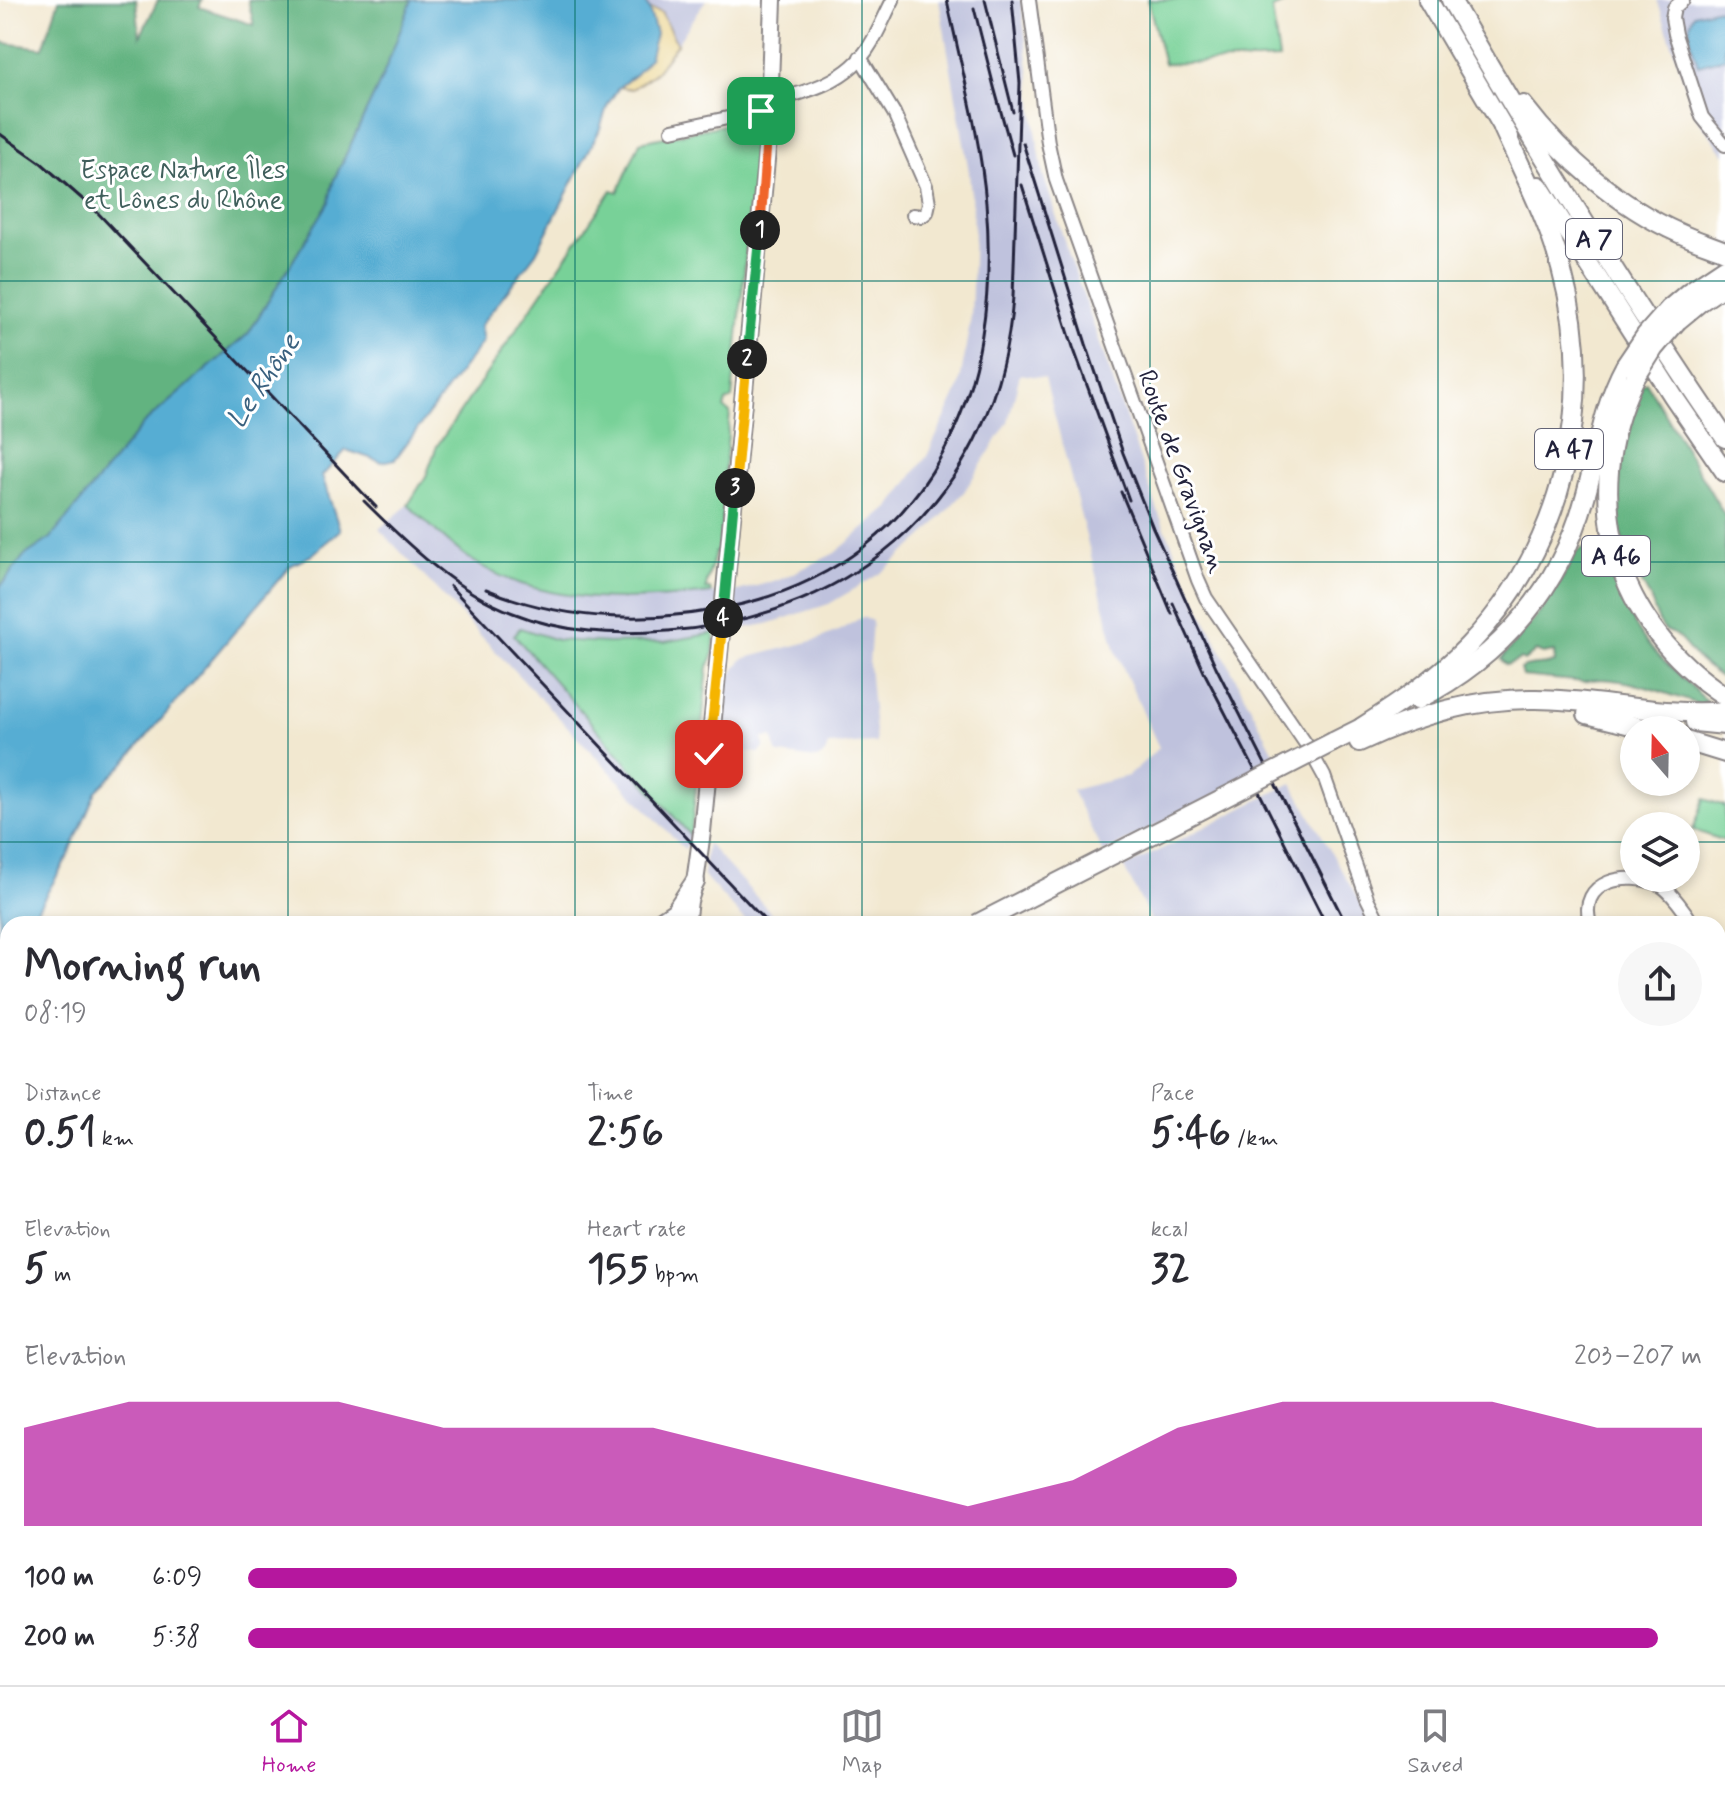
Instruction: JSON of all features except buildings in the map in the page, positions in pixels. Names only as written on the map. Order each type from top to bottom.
[{"type":"highway","name":"A 7","points":[[1428,0],[1598,281],[1725,472]]},
{"type":"highway","name":"A 7","points":[[1451,0],[1610,264],[1725,438]]},
{"type":"highway","points":[[1471,35],[1533,118],[1592,176],[1655,221],[1725,251]]},
{"type":"highway","name":"A 47","points":[[1016,916],[1335,747],[1434,677],[1491,621],[1512,591],[1539,542],[1559,493],[1568,459],[1576,391],[1575,347],[1569,303],[1555,250],[1503,128]]},
{"type":"highway","name":"A 47","points":[[1362,727],[1463,674],[1508,635],[1533,605],[1551,577],[1575,527],[1614,388],[1630,373],[1646,335],[1673,315],[1689,292],[1724,273]]},
{"type":"highway","name":"A 46","points":[[1630,373],[1608,474],[1610,525],[1617,558],[1629,589],[1655,633],[1691,670],[1723,711]]},
{"type":"highway","name":"A 47","points":[[993,916],[1335,747],[1403,722],[1465,706],[1536,699],[1676,712],[1723,711]]},
{"type":"highway","points":[[1465,706],[1557,710],[1620,721]]},
{"type":"highway","points":[[1700,745],[1725,753]]},
{"type":"highway","points":[[669,916],[695,882]]},
{"type":"main road","points":[[687,916],[702,832],[759,242],[776,3]]},
{"type":"main road","points":[[695,882],[695,916]]},
{"type":"street","points":[[672,130],[769,105],[830,82],[848,71],[869,48],[893,0]]},
{"type":"street","name":"Route de Gravignan","points":[[1029,0],[1048,143],[1056,180],[1198,580],[1206,598],[1308,747],[1324,776],[1376,916]]},
{"type":"street","points":[[1683,0],[1674,8],[1675,34],[1702,117],[1725,145]]},
{"type":"street","points":[[860,57],[894,113],[926,186],[927,212],[922,216],[913,215]]},
{"type":"street","points":[[1590,916],[1589,907],[1598,888],[1612,879],[1626,877],[1663,886],[1687,916]]},
{"type":"shaded area","points":[[644,0],[706,0],[677,44],[661,12],[649,9]]},
{"type":"shaded area","points":[[939,0],[1021,0],[1043,174],[1064,240],[1159,514],[1198,605],[1279,762],[1103,853],[1072,790],[1128,776],[1159,748],[1116,652],[1045,378],[1020,374],[1008,422],[964,492],[923,537],[881,573],[829,604],[767,624],[729,631],[730,593],[779,580],[835,553],[890,507],[927,456],[959,388],[971,316],[974,230],[969,172]]},
{"type":"shaded area","points":[[1657,0],[1725,0],[1725,155],[1696,116]]},
{"type":"shaded area","points":[[408,505],[453,546],[519,584],[553,593],[594,598],[633,599],[719,593],[715,633],[664,642],[608,643],[557,640],[520,628],[514,635],[691,836],[685,850],[379,529]]},
{"type":"shaded area","points":[[862,617],[872,621],[869,665],[876,743],[828,745],[825,754],[817,759],[779,754],[773,737],[763,738],[764,748],[759,753],[728,749],[722,743],[723,687],[742,659],[816,640]]},
{"type":"shaded area","points":[[1292,783],[1367,916],[1149,916],[1124,868]]},
{"type":"shaded area","points":[[707,843],[774,916],[741,916],[703,875]]},
{"type":"green space","name":"Espace Nature Îles et Lônes du Rhône","points":[[59,0],[136,0],[140,37],[158,0],[202,0],[199,7],[254,25],[248,0],[412,0],[382,78],[333,182],[329,202],[248,334],[143,424],[51,539],[24,556],[0,587],[0,39],[4,43],[43,48]]},
{"type":"green space","points":[[1148,0],[1292,0],[1272,9],[1279,59],[1164,64]]},
{"type":"green space","points":[[744,121],[758,128],[732,398],[724,408],[730,413],[725,492],[719,552],[715,552],[706,589],[710,589],[711,593],[624,599],[565,595],[509,580],[473,561],[408,505],[426,476],[437,446],[612,190],[618,192],[640,142]]},
{"type":"green space","points":[[1646,382],[1725,516],[1725,680],[1702,664],[1678,637],[1661,625],[1621,534],[1616,496],[1623,438],[1635,401],[1642,384]]},
{"type":"green space","points":[[1591,544],[1611,575],[1642,636],[1707,702],[1698,704],[1625,682],[1522,676],[1520,669],[1524,667],[1555,663],[1554,652],[1543,654],[1536,651],[1524,661],[1521,659],[1506,665],[1501,659],[1543,609],[1576,552]]},
{"type":"green space","points":[[520,628],[557,640],[608,643],[664,642],[715,633],[698,744],[691,836],[514,635]]},
{"type":"green space","points":[[1704,799],[1725,806],[1725,841],[1700,832],[1699,812]]},
{"type":"sand","points":[[649,9],[661,12],[677,44],[655,73],[632,89],[619,87],[636,74],[656,34]]},
{"type":"water","name":"Le Rhône","points":[[412,0],[644,0],[656,34],[649,59],[619,87],[608,104],[599,131],[536,253],[480,326],[483,341],[395,459],[382,462],[346,450],[322,476],[340,530],[312,555],[290,566],[123,765],[96,791],[68,857],[34,916],[0,916],[0,587],[24,556],[51,538],[143,424],[248,334],[329,202],[333,182],[382,78]]},
{"type":"water","points":[[1720,10],[1725,17],[1725,58],[1698,65],[1690,39],[1691,20],[1694,14]]},
{"type":"railway","points":[[486,589],[548,608],[613,617],[679,615],[743,604],[809,580],[864,547],[908,504],[942,454],[967,397],[982,336],[988,271],[986,203],[979,152],[947,0]]},
{"type":"railway","points":[[985,0],[1013,112]]},
{"type":"railway","points":[[364,501],[433,565],[492,604],[551,625],[609,632],[668,631],[737,621],[801,600],[857,570],[907,532],[948,484],[980,429],[1002,366],[1013,297],[1020,83],[1012,0]]},
{"type":"railway","points":[[974,8],[1013,155]]},
{"type":"railway","points":[[0,134],[40,162],[96,211],[376,507]]},
{"type":"railway","points":[[1023,143],[1086,344],[1123,453],[1153,528],[1216,667],[1342,916]]},
{"type":"railway","points":[[1022,185],[1073,347],[1129,500]]},
{"type":"railway","points":[[1121,492],[1172,614]]},
{"type":"railway","points":[[450,586],[760,916]]},
{"type":"railway","points":[[1173,603],[1204,672],[1261,782]]},
{"type":"railway","points":[[1251,776],[1322,916]]},
{"type":"route","points":[[709,754],[768,139],[769,109],[761,111]]}]
